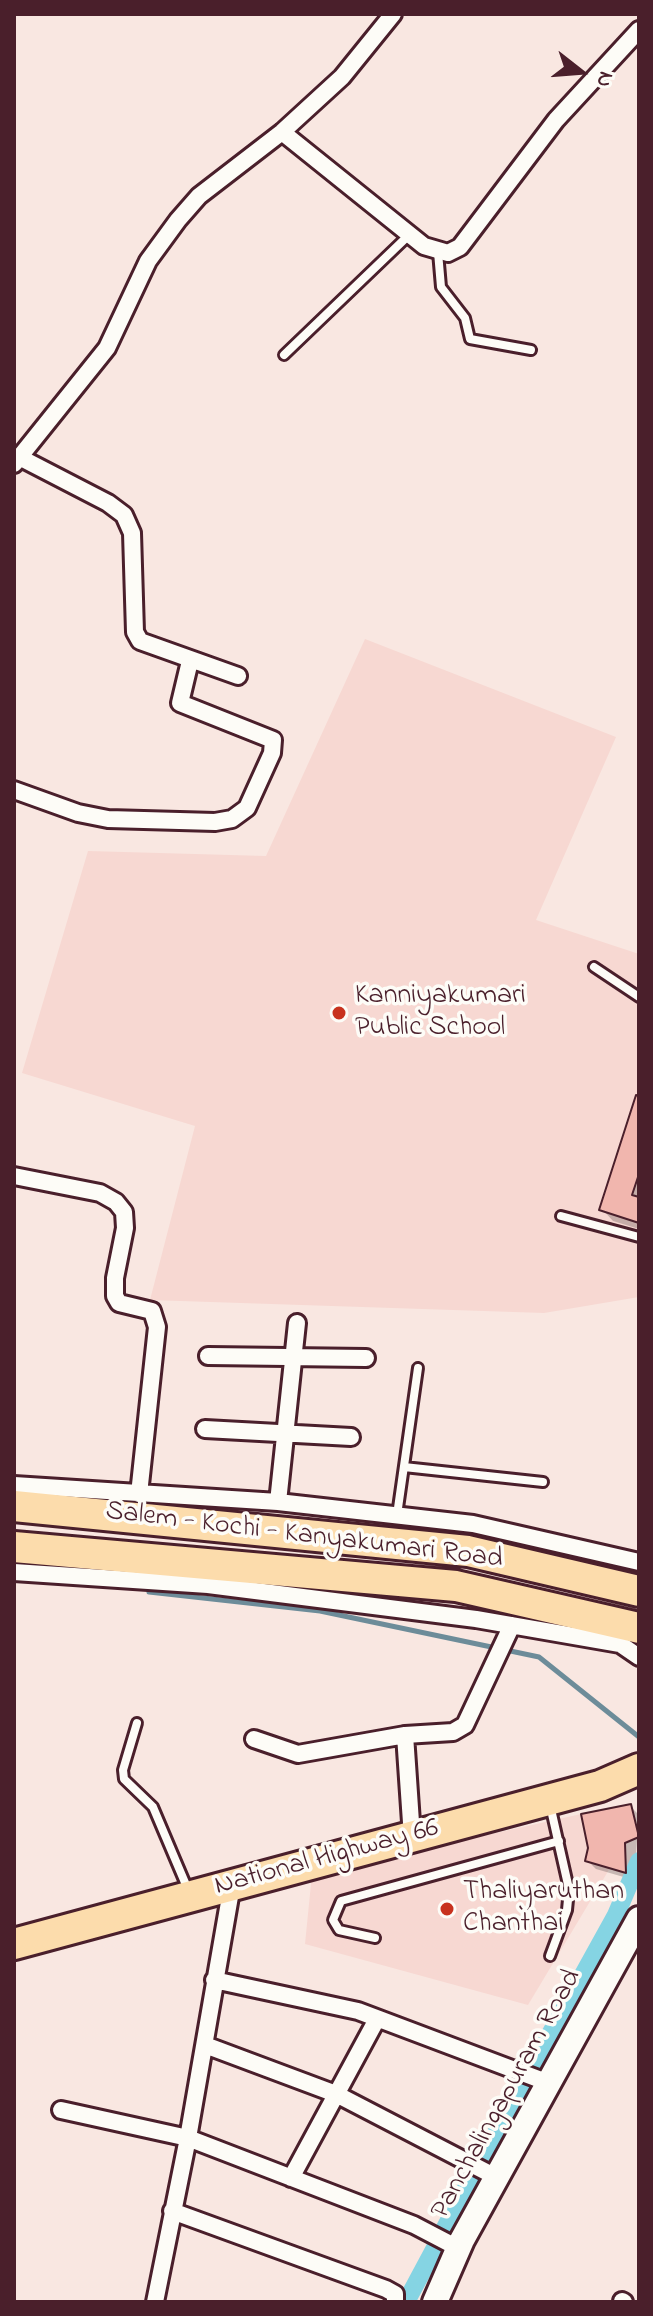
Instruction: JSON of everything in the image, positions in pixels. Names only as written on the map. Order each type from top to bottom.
[{"type":"highway","name":"Salem - Kochi - Kanyakumari Road","points":[[14,1506],[468,1551],[639,1591]]},
{"type":"highway","name":"Salem - Kochi - Kanyakumari Road","points":[[14,1547],[456,1586],[639,1628]]},
{"type":"highway","name":"National Highway 66","points":[[14,1944],[600,1786],[639,1769]]},
{"type":"street","points":[[238,676],[154,649],[140,641],[135,632],[132,533],[124,515],[108,503],[17,460],[107,348],[148,261],[199,196],[282,132],[342,77],[393,14]]},
{"type":"street","points":[[632,14],[639,22]]},
{"type":"street","points":[[282,132],[409,235],[438,252],[448,253],[460,247],[556,120],[639,30]]},
{"type":"street","points":[[14,790],[78,813],[108,819],[215,822],[232,819],[247,808],[272,753],[273,740],[180,703],[190,661]]},
{"type":"street","points":[[14,1176],[100,1193],[116,1202],[124,1212],[125,1228],[115,1278],[115,1296],[119,1303],[152,1311],[157,1327],[139,1494]]},
{"type":"street","points":[[278,1502],[297,1323]]},
{"type":"street","points":[[208,1356],[366,1358]]},
{"type":"street","points":[[205,1429],[351,1437]]},
{"type":"street","points":[[14,1485],[278,1502],[473,1524],[639,1562]]},
{"type":"street","points":[[14,1572],[208,1585],[512,1625],[620,1644],[639,1657]]},
{"type":"street","points":[[254,1739],[298,1754],[405,1735],[453,1732],[465,1725],[512,1625]]},
{"type":"street","points":[[405,1735],[412,1837]]},
{"type":"street","points":[[155,2302],[188,2138],[232,1885]]},
{"type":"street","name":"Panchalingapuram Road","points":[[435,2302],[458,2248],[639,1919]]},
{"type":"street","points":[[214,1980],[323,2002],[549,2083]]},
{"type":"street","points":[[291,2178],[377,2019]]},
{"type":"street","points":[[205,2045],[336,2094],[496,2177]]},
{"type":"street","points":[[61,2110],[188,2138],[414,2225],[458,2248]]},
{"type":"street","points":[[172,2211],[386,2289],[395,2294],[395,2302]]},
{"type":"lane","points":[[284,355],[409,235]]},
{"type":"lane","points":[[438,252],[441,287],[465,318],[470,339],[531,350]]},
{"type":"lane","points":[[594,967],[639,997]]},
{"type":"lane","points":[[561,1216],[639,1237]]},
{"type":"lane","points":[[397,1516],[418,1368]]},
{"type":"lane","points":[[404,1467],[543,1482]]},
{"type":"lane","points":[[137,1723],[123,1770],[124,1779],[153,1807],[191,1896]]},
{"type":"lane","points":[[549,1800],[569,1889],[564,1920],[550,1956]]},
{"type":"lane","points":[[375,1938],[339,1930],[333,1920],[334,1911],[341,1901],[559,1841]]},
{"type":"shaded area","name":"Kanniyakumari Public School","points":[[365,639],[616,737],[536,920],[639,954],[639,1297],[544,1313],[150,1300],[195,1126],[22,1073],[88,851],[266,856]]},
{"type":"shaded area","name":"Thaliyaruthan Chanthai","points":[[581,1814],[588,1847],[625,1843],[528,2005],[305,1944],[312,1874]]},
{"type":"building","points":[[636,1095],[639,1096],[639,1174],[632,1195],[639,1197],[639,1223],[599,1210]]},
{"type":"building","points":[[631,1804],[639,1837],[625,1843],[626,1873],[585,1861],[588,1848],[581,1814]]},
{"type":"waterway","points":[[149,1592],[320,1611],[539,1657],[639,1737]]},
{"type":"waterway","points":[[533,2065],[616,1915],[639,1861]]},
{"type":"waterway","points":[[482,2159],[523,2083]]},
{"type":"waterway","points":[[445,2228],[473,2175]]},
{"type":"waterway","points":[[406,2302],[436,2246]]},
{"type":"place","name":"Kanniyakumari Public School","points":[[339,1013]]},
{"type":"place","name":"Thaliyaruthan Chanthai","points":[[447,1909]]}]
